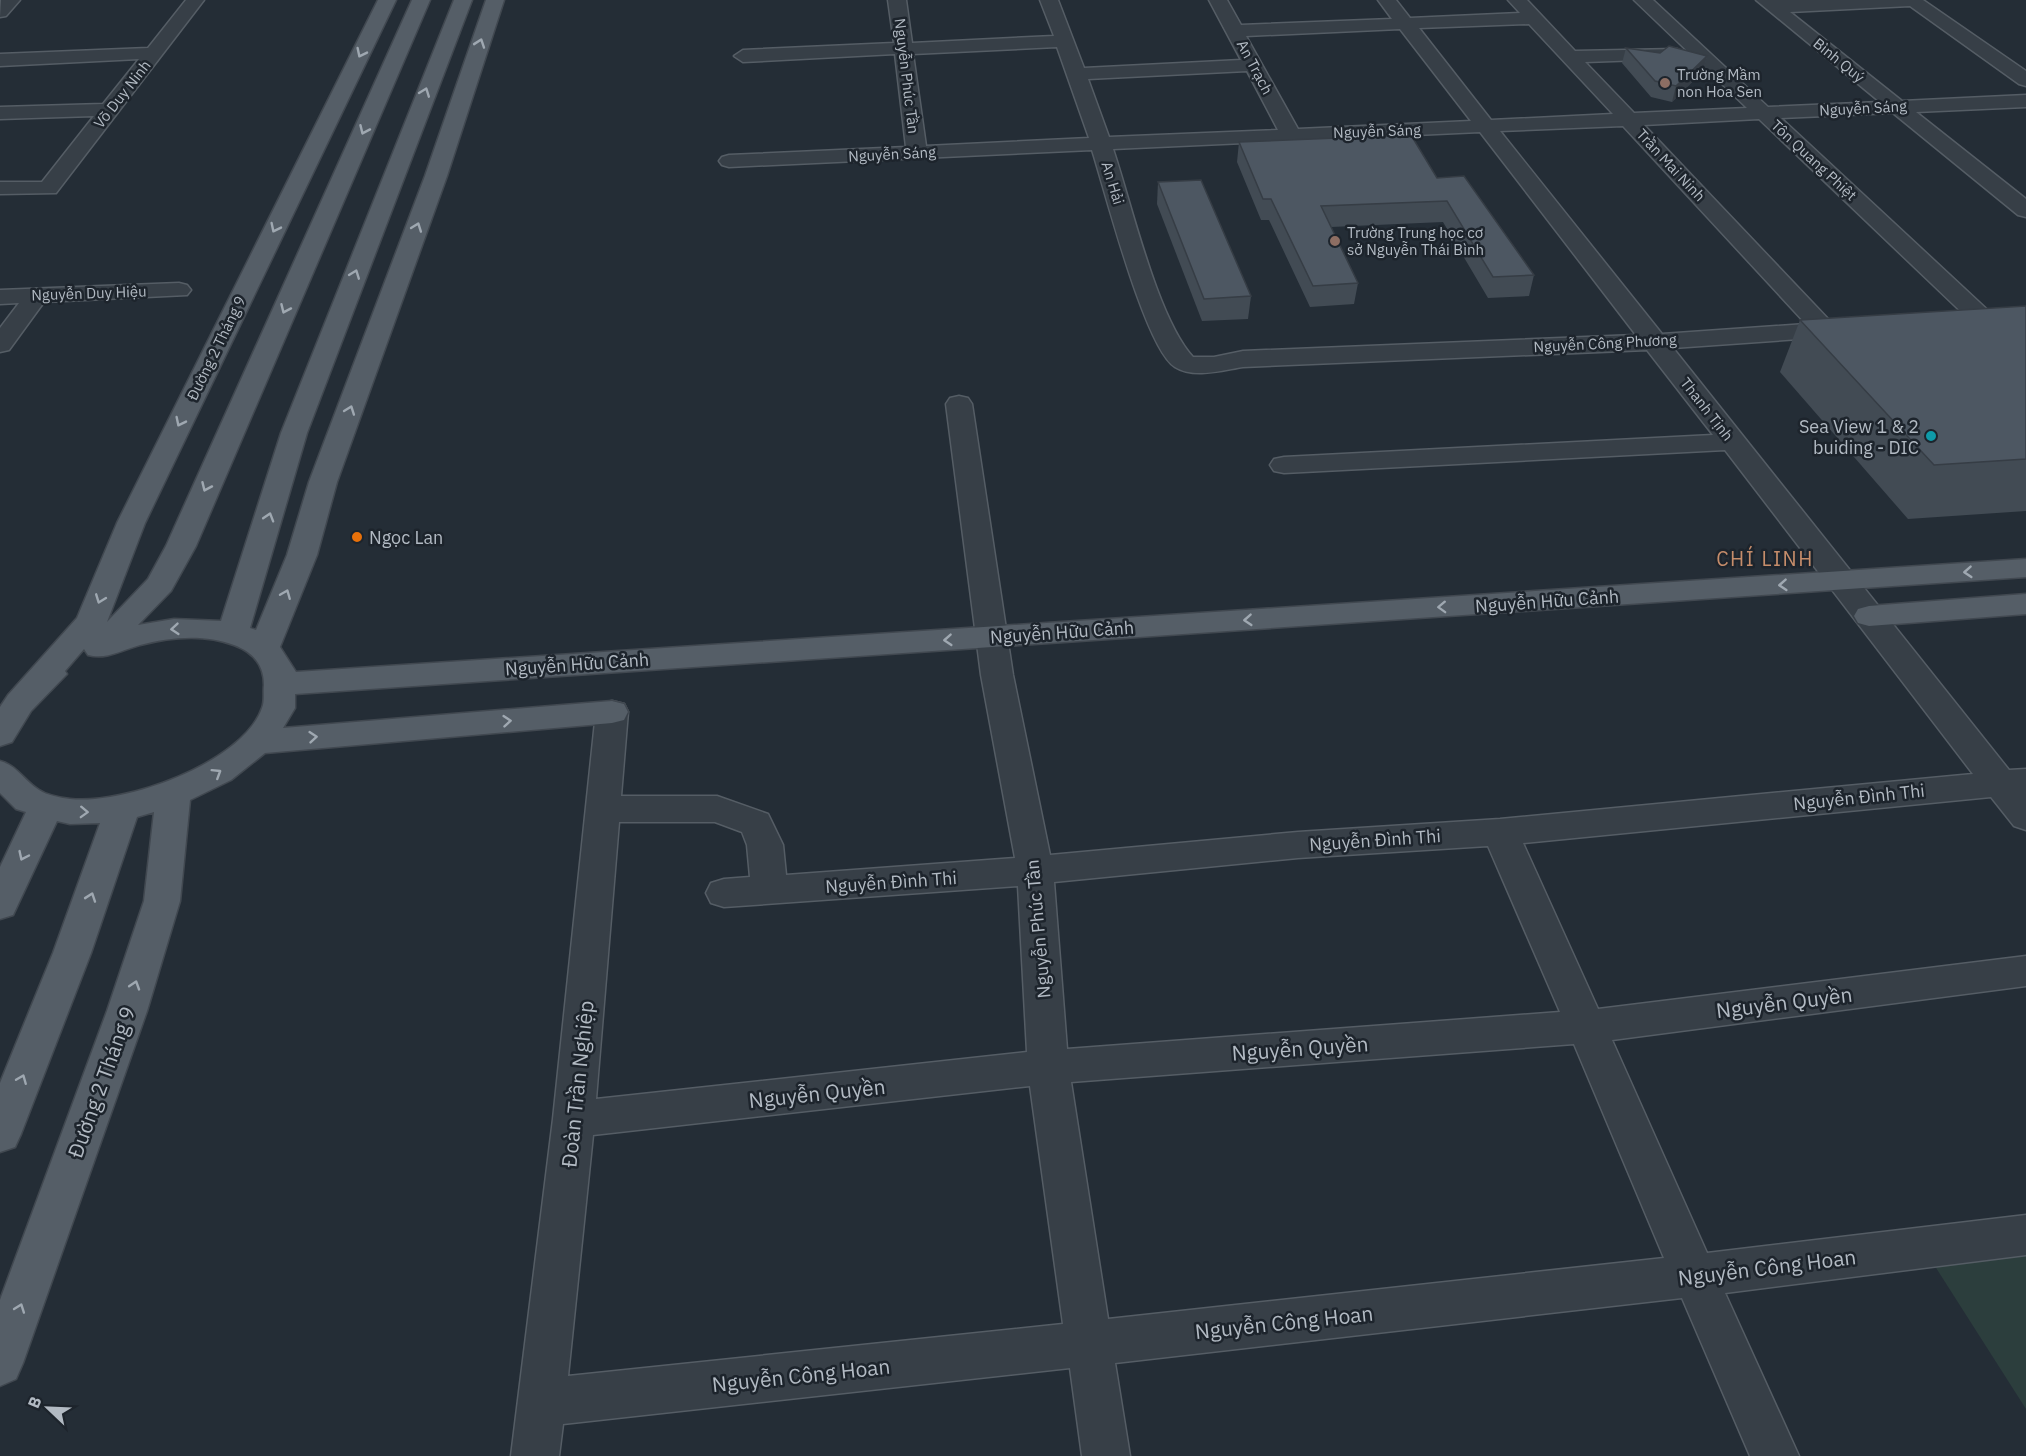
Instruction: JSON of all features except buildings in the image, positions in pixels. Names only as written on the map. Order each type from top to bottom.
[{"type":"main road","name":"Đường 2 Tháng 9","points":[[34,687],[91,622],[131,523],[387,0]]},
{"type":"main road","points":[[99,648],[160,584],[181,546],[421,0]]},
{"type":"main road","points":[[233,633],[294,433],[463,0]]},
{"type":"main road","points":[[264,648],[302,555],[323,482],[436,176],[495,0]]},
{"type":"main road","points":[[392,178],[436,176]]},
{"type":"main road","points":[[297,183],[341,181]]},
{"type":"main road","name":"Nguyễn Hữu Cảnh","points":[[282,684],[2026,568]]},
{"type":"main road","points":[[1869,616],[2026,604]]},
{"type":"main road","points":[[0,734],[8,717],[34,687],[64,665],[99,648],[141,634],[173,629],[204,628],[233,633],[264,648],[278,665],[282,684],[276,712],[255,742],[222,770],[173,795],[122,809],[81,812],[46,807],[21,797],[1,781]]},
{"type":"main road","points":[[255,742],[612,712]]},
{"type":"main road","name":"Đường 2 Tháng 9","points":[[0,1363],[127,1011],[162,901],[173,795]]},
{"type":"main road","points":[[0,905],[46,807]]},
{"type":"main road","points":[[0,1134],[72,953],[122,809]]},
{"type":"street","points":[[0,12],[11,0]]},
{"type":"street","name":"Võ Duy Ninh","points":[[0,188],[48,188],[195,0]]},
{"type":"street","name":"Nguyễn Phúc Tần","points":[[897,0],[916,152]]},
{"type":"street","name":"An Hải","points":[[1049,0],[1101,144],[1148,289],[1173,349],[1183,361]]},
{"type":"street","name":"An Trạch","points":[[1218,0],[1291,135]]},
{"type":"street","name":"Thanh Tịnh","points":[[1388,0],[1869,616],[2013,782],[2026,817]]},
{"type":"street","name":"Trần Mai Ninh","points":[[1517,0],[1825,330]]},
{"type":"street","name":"Tôn Quang Phiệt","points":[[1643,0],[1763,113],[1994,319],[1950,322]]},
{"type":"street","points":[[1769,4],[1912,0],[2026,80]]},
{"type":"street","name":"Bình Quý","points":[[1769,4],[2026,210]]},
{"type":"street","points":[[1235,31],[1534,18]]},
{"type":"street","points":[[743,56],[1064,41]]},
{"type":"street","points":[[1570,57],[1699,52]]},
{"type":"street","points":[[0,60],[154,53]]},
{"type":"street","points":[[1076,74],[1254,65]]},
{"type":"street","name":"Nguyễn Sáng","points":[[729,161],[2026,101]]},
{"type":"street","points":[[0,113],[109,110]]},
{"type":"street","name":"Nguyễn Duy Hiệu","points":[[0,297],[179,290]]},
{"type":"street","points":[[0,345],[37,295]]},
{"type":"street","name":"Nguyễn Công Phương","points":[[1183,361],[1206,365],[1243,359],[1655,342],[1870,327]]},
{"type":"street","name":"Nguyễn Phúc Tần","points":[[959,404],[993,637],[996,675],[1035,870],[1048,1067],[1106,1456]]},
{"type":"street","points":[[1284,465],[1733,442]]},
{"type":"street","name":"Đoàn Trần Nghiệp","points":[[535,1456],[574,1119],[612,712]]},
{"type":"street","name":"Nguyễn Đình Thi","points":[[724,893],[1035,870],[1298,845],[1500,832],[2013,782]]},
{"type":"street","points":[[604,809],[717,809],[756,823],[765,845],[770,890]]},
{"type":"street","points":[[1500,832],[1588,1026],[1692,1276],[1776,1456]]},
{"type":"street","name":"Nguyễn Quyền","points":[[574,1119],[1048,1067],[1588,1026],[2026,971]]},
{"type":"street","name":"Nguyễn Công Hoan","points":[[541,1402],[1089,1344],[1692,1276],[2026,1235]]},
{"type":"shaded area","points":[[2026,1238],[2026,1409],[1924,1249]]},
{"type":"place","name":"Trường Mầm non Hoa Sen","points":[[1665,83]]},
{"type":"place","name":"Trường Trung học cơ sở Nguyễn Thái Bình","points":[[1335,241]]},
{"type":"place","name":"Sea View 1 & 2 buiding - DIC","points":[[1931,436]]},
{"type":"place","name":"Ngọc Lan","points":[[357,537]]},
{"type":"district","name":"CHÍ LINH","points":[[1765,558]]}]
